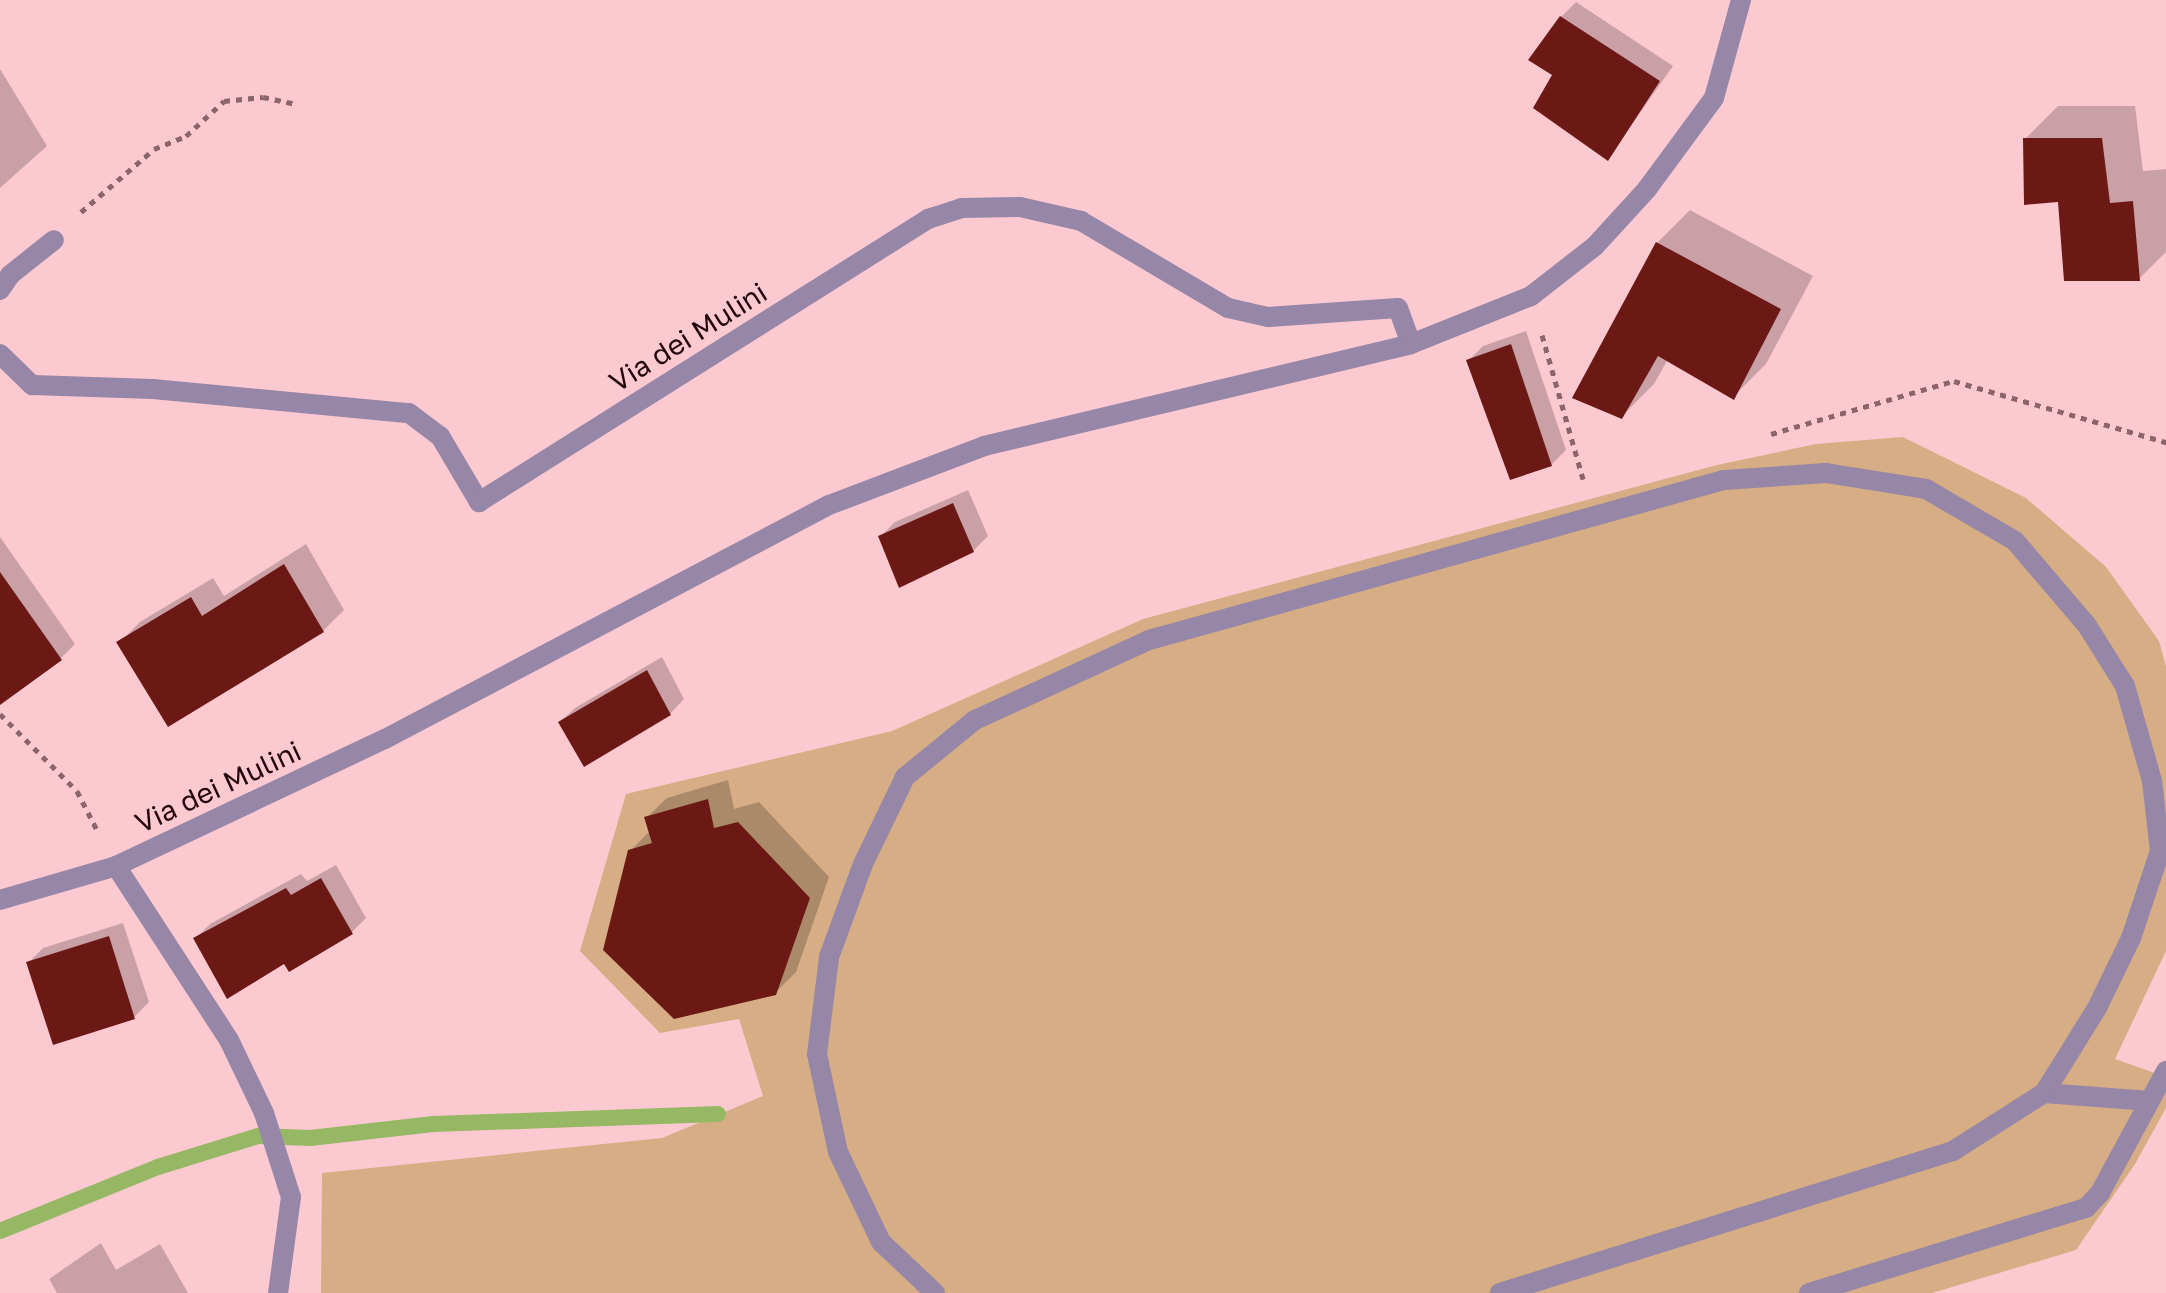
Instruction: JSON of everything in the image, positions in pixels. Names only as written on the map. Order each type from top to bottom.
[{"type":"street","name":"Via dei Mulini","points":[[0,900],[116,866],[385,739],[829,505],[984,446],[1411,344],[1531,296],[1595,246],[1647,189],[1714,98],[1741,0]]},
{"type":"street","name":"Via dei Mulini","points":[[0,354],[32,385],[153,389],[409,413],[440,436],[479,502],[928,219],[961,208],[1020,207],[1081,221],[1228,308],[1268,317],[1398,308],[1411,344]]},
{"type":"street","points":[[0,290],[10,275],[54,240]]},
{"type":"street","points":[[935,1293],[881,1242],[838,1152],[817,1054],[829,957],[863,864],[905,777],[975,720],[1149,640],[1724,480],[1826,473],[1926,489],[2015,541],[2086,624],[2125,686],[2152,781],[2160,851],[2131,938],[2104,994],[2044,1093],[1953,1151],[1500,1293]]},
{"type":"street","name":"Via dei Mulini","points":[[116,866],[229,1040],[264,1113],[291,1197],[278,1293]]},
{"type":"street","points":[[1809,1293],[2086,1208],[2100,1193],[2166,1071]]},
{"type":"street","points":[[2044,1093],[2150,1101]]},
{"type":"path","points":[[54,240],[108,185],[154,149],[186,136],[224,101],[263,97],[296,104]]},
{"type":"path","points":[[1531,296],[1586,488]]},
{"type":"path","points":[[1754,439],[1954,381],[2166,442]]},
{"type":"path","points":[[0,714],[77,791],[116,866]]},
{"type":"shaded area","points":[[1903,437],[2026,498],[2106,567],[2159,641],[2166,666],[2166,951],[2115,1059],[2166,1077],[2166,1108],[2135,1164],[2076,1250],[1932,1293],[321,1293],[322,1173],[662,1138],[763,1096],[739,1019],[660,1033],[580,951],[626,794],[892,731],[1143,619],[1717,465],[1816,444]]},
{"type":"building","points":[[1560,16],[1660,81],[1608,161],[1533,108],[1552,75],[1528,60]]},
{"type":"building","points":[[2023,138],[2102,138],[2110,203],[2133,201],[2140,281],[2064,281],[2058,202],[2024,205]]},
{"type":"building","points":[[1656,242],[1781,309],[1734,400],[1658,356],[1622,419],[1572,398]]},
{"type":"building","points":[[1511,344],[1552,466],[1510,480],[1466,360]]},
{"type":"building","points":[[953,503],[974,552],[899,588],[878,536]]},
{"type":"building","points":[[284,564],[324,632],[168,727],[116,642],[191,597],[202,616]]},
{"type":"building","points":[[0,572],[62,660],[0,705]]},
{"type":"building","points":[[647,670],[671,715],[584,767],[558,722]]},
{"type":"building","points":[[708,799],[714,828],[738,822],[810,898],[776,995],[674,1019],[603,950],[628,850],[652,843],[644,817]]},
{"type":"building","points":[[321,878],[353,934],[289,972],[284,964],[227,999],[193,938],[286,888],[291,895]]},
{"type":"building","points":[[109,936],[135,1019],[53,1045],[26,962]]},
{"type":"waterway","points":[[0,1231],[158,1167],[258,1136],[310,1138],[433,1124],[718,1114]]}]
